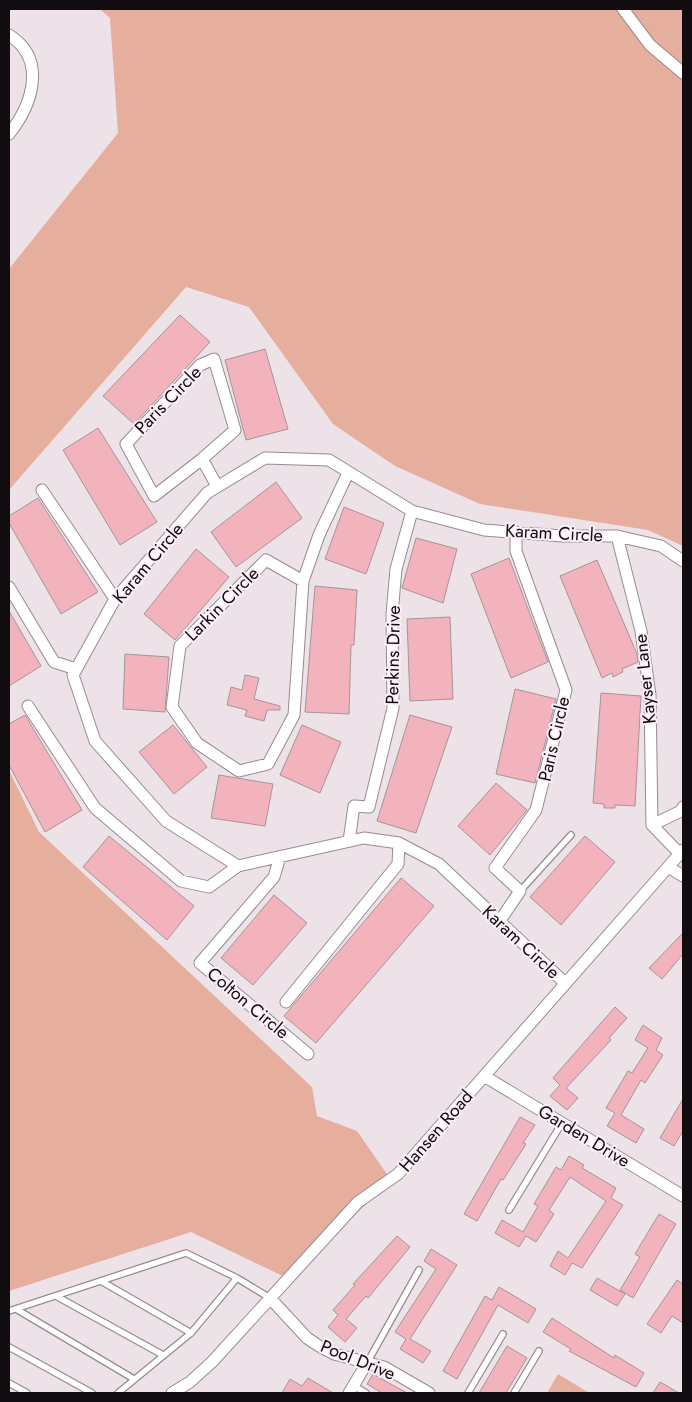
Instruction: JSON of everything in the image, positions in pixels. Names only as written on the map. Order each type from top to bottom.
[{"type":"street","points":[[623,9],[650,45],[683,73]]},
{"type":"street","points":[[9,34],[24,48],[30,60],[34,76],[32,92],[26,110],[9,134]]},
{"type":"street","name":"Paris Circle","points":[[214,358],[235,430],[202,459],[154,496],[126,444],[200,365],[214,358]]},
{"type":"street","name":"Karam Circle","points":[[76,669],[115,598],[207,493],[265,458],[329,460],[412,511],[484,530],[563,536],[617,536],[661,546],[683,561]]},
{"type":"street","points":[[202,459],[218,486]]},
{"type":"street","name":"Larkin Circle","points":[[302,581],[266,560],[180,646],[172,707],[198,743],[239,771],[268,764],[294,715],[302,581],[319,535],[348,473]]},
{"type":"street","points":[[42,490],[115,598]]},
{"type":"street","name":"Perkins Drive","points":[[349,841],[354,806],[369,807],[374,793],[393,708],[392,614],[396,569],[412,511]]},
{"type":"street","name":"Paris Circle","points":[[516,532],[516,551],[566,690],[536,810],[494,868],[520,890]]},
{"type":"street","name":"Kayser Lane","points":[[617,536],[642,631],[650,696],[652,825]]},
{"type":"street","points":[[9,587],[54,662],[76,669],[73,676],[95,741],[166,821],[238,866],[209,887],[181,881],[95,808],[28,706]]},
{"type":"street","points":[[681,852],[652,825],[681,811],[683,807]]},
{"type":"street","name":"Karam Circle","points":[[238,866],[364,838],[399,843],[439,864],[565,983]]},
{"type":"street","name":"Colton Circle","points":[[286,1002],[398,864],[399,843]]},
{"type":"street","name":"Hansen Road","points":[[172,1393],[190,1382],[212,1362],[358,1202],[398,1174],[681,852]]},
{"type":"street","name":"Colton Circle","points":[[280,856],[274,877],[200,963],[308,1054]]},
{"type":"street","points":[[668,867],[683,876]]},
{"type":"street","points":[[499,922],[520,890]]},
{"type":"street","name":"Garden Drive","points":[[484,1076],[683,1196]]},
{"type":"street","name":"Pool Drive","points":[[270,1298],[307,1338],[319,1346],[334,1354],[384,1367],[429,1393]]},
{"type":"street","points":[[351,1390],[367,1364]]},
{"type":"lane","points":[[520,890],[572,835]]},
{"type":"lane","points":[[509,1210],[562,1123]]},
{"type":"lane","points":[[9,1311],[186,1253],[238,1278],[270,1298]]},
{"type":"lane","points":[[367,1364],[419,1270]]},
{"type":"lane","points":[[118,1393],[192,1333],[238,1278]]},
{"type":"lane","points":[[101,1281],[192,1333]]},
{"type":"lane","points":[[56,1296],[163,1356]]},
{"type":"lane","points":[[16,1309],[134,1379]]},
{"type":"lane","points":[[468,1393],[503,1334]]},
{"type":"lane","points":[[9,1347],[92,1393]]},
{"type":"lane","points":[[514,1393],[539,1350]]},
{"type":"lane","points":[[9,1383],[27,1393]]},
{"type":"lane","points":[[351,1390],[366,1393]]},
{"type":"shaded area","points":[[100,9],[683,9],[683,546],[648,530],[480,504],[395,466],[333,424],[249,307],[186,287],[9,490],[9,269],[118,133],[110,18]]},
{"type":"shaded area","points":[[9,770],[39,832],[312,1087],[317,1116],[357,1131],[391,1180],[289,1279],[191,1232],[9,1291]]},
{"type":"shaded area","points":[[558,1374],[586,1391],[590,1393],[547,1393]]},
{"type":"building","points":[[180,315],[210,342],[134,424],[103,396]]},
{"type":"building","points":[[265,349],[288,429],[246,440],[225,360]]},
{"type":"building","points":[[98,428],[157,522],[120,545],[63,450]]},
{"type":"building","points":[[276,482],[302,518],[236,567],[211,532]]},
{"type":"building","points":[[38,498],[98,592],[61,614],[9,523],[9,516]]},
{"type":"building","points":[[344,507],[384,523],[366,574],[325,559]]},
{"type":"building","points":[[416,538],[457,549],[443,603],[402,588]]},
{"type":"building","points":[[196,549],[229,577],[175,640],[144,614]]},
{"type":"building","points":[[509,558],[548,662],[511,678],[471,574]]},
{"type":"building","points":[[597,560],[637,654],[638,662],[622,669],[623,672],[613,677],[612,673],[602,678],[560,576]]},
{"type":"building","points":[[315,586],[357,590],[354,645],[351,645],[349,714],[305,712]]},
{"type":"building","points":[[9,611],[41,666],[9,686]]},
{"type":"building","points":[[450,617],[453,699],[410,701],[407,619]]},
{"type":"building","points":[[125,654],[169,657],[165,712],[123,709]]},
{"type":"building","points":[[245,675],[259,678],[254,699],[280,706],[280,710],[267,710],[264,721],[245,716],[247,710],[227,705],[231,687],[242,690]]},
{"type":"building","points":[[515,689],[556,699],[535,783],[496,774]]},
{"type":"building","points":[[601,693],[641,696],[635,806],[615,805],[615,808],[604,808],[604,804],[593,803]]},
{"type":"building","points":[[25,715],[82,810],[45,832],[9,765],[9,724]]},
{"type":"building","points":[[410,715],[452,727],[416,833],[377,821]]},
{"type":"building","points":[[173,725],[207,767],[174,794],[139,752]]},
{"type":"building","points":[[302,725],[341,742],[320,793],[280,775]]},
{"type":"building","points":[[219,775],[273,784],[265,826],[211,818]]},
{"type":"building","points":[[496,783],[527,810],[490,855],[458,826]]},
{"type":"building","points":[[109,836],[194,906],[167,940],[83,867]]},
{"type":"building","points":[[585,836],[615,862],[561,925],[530,897]]},
{"type":"building","points":[[401,878],[434,906],[316,1043],[284,1016]]},
{"type":"building","points":[[274,895],[307,923],[253,985],[221,958]]},
{"type":"building","points":[[683,933],[683,954],[662,979],[649,968]]},
{"type":"building","points":[[615,1007],[627,1018],[609,1038],[611,1040],[566,1088],[578,1098],[567,1110],[550,1096],[560,1085],[553,1078]]},
{"type":"building","points":[[643,1025],[662,1038],[656,1050],[663,1055],[645,1083],[641,1080],[621,1115],[644,1129],[636,1143],[607,1126],[615,1113],[606,1108],[628,1071],[632,1073],[648,1048],[635,1040]]},
{"type":"building","points":[[683,1099],[683,1131],[674,1146],[660,1138]]},
{"type":"building","points":[[520,1117],[535,1125],[523,1143],[526,1144],[503,1180],[501,1179],[477,1221],[464,1214]]},
{"type":"building","points":[[569,1156],[584,1165],[582,1168],[616,1188],[611,1198],[623,1205],[582,1268],[572,1263],[565,1275],[550,1266],[558,1251],[568,1258],[606,1201],[570,1177],[549,1210],[554,1214],[536,1242],[526,1236],[519,1247],[495,1233],[502,1220],[523,1232],[538,1206],[534,1204],[556,1167],[561,1170]]},
{"type":"building","points":[[659,1214],[676,1224],[633,1298],[620,1290],[640,1257],[635,1254]]},
{"type":"building","points":[[397,1236],[410,1247],[368,1298],[366,1296],[346,1319],[357,1328],[345,1342],[328,1327],[338,1315],[333,1310],[355,1285],[353,1284]]},
{"type":"building","points":[[431,1249],[457,1265],[410,1339],[431,1351],[423,1363],[400,1349],[406,1339],[395,1332],[436,1269],[424,1261]]},
{"type":"building","points":[[597,1278],[625,1294],[617,1306],[590,1290]]},
{"type":"building","points":[[677,1280],[683,1284],[683,1323],[672,1316],[661,1333],[647,1324]]},
{"type":"building","points":[[499,1287],[536,1309],[528,1323],[498,1305],[457,1379],[443,1371],[485,1296],[492,1300]]},
{"type":"building","points":[[552,1318],[614,1358],[615,1355],[644,1373],[636,1387],[569,1351],[571,1349],[543,1332]]},
{"type":"building","points":[[507,1346],[527,1358],[506,1393],[479,1393]]},
{"type":"building","points":[[373,1374],[407,1393],[382,1393],[367,1384]]},
{"type":"building","points":[[308,1378],[333,1393],[282,1393],[290,1379],[302,1386]]},
{"type":"building","points":[[660,1382],[679,1393],[653,1393]]}]
